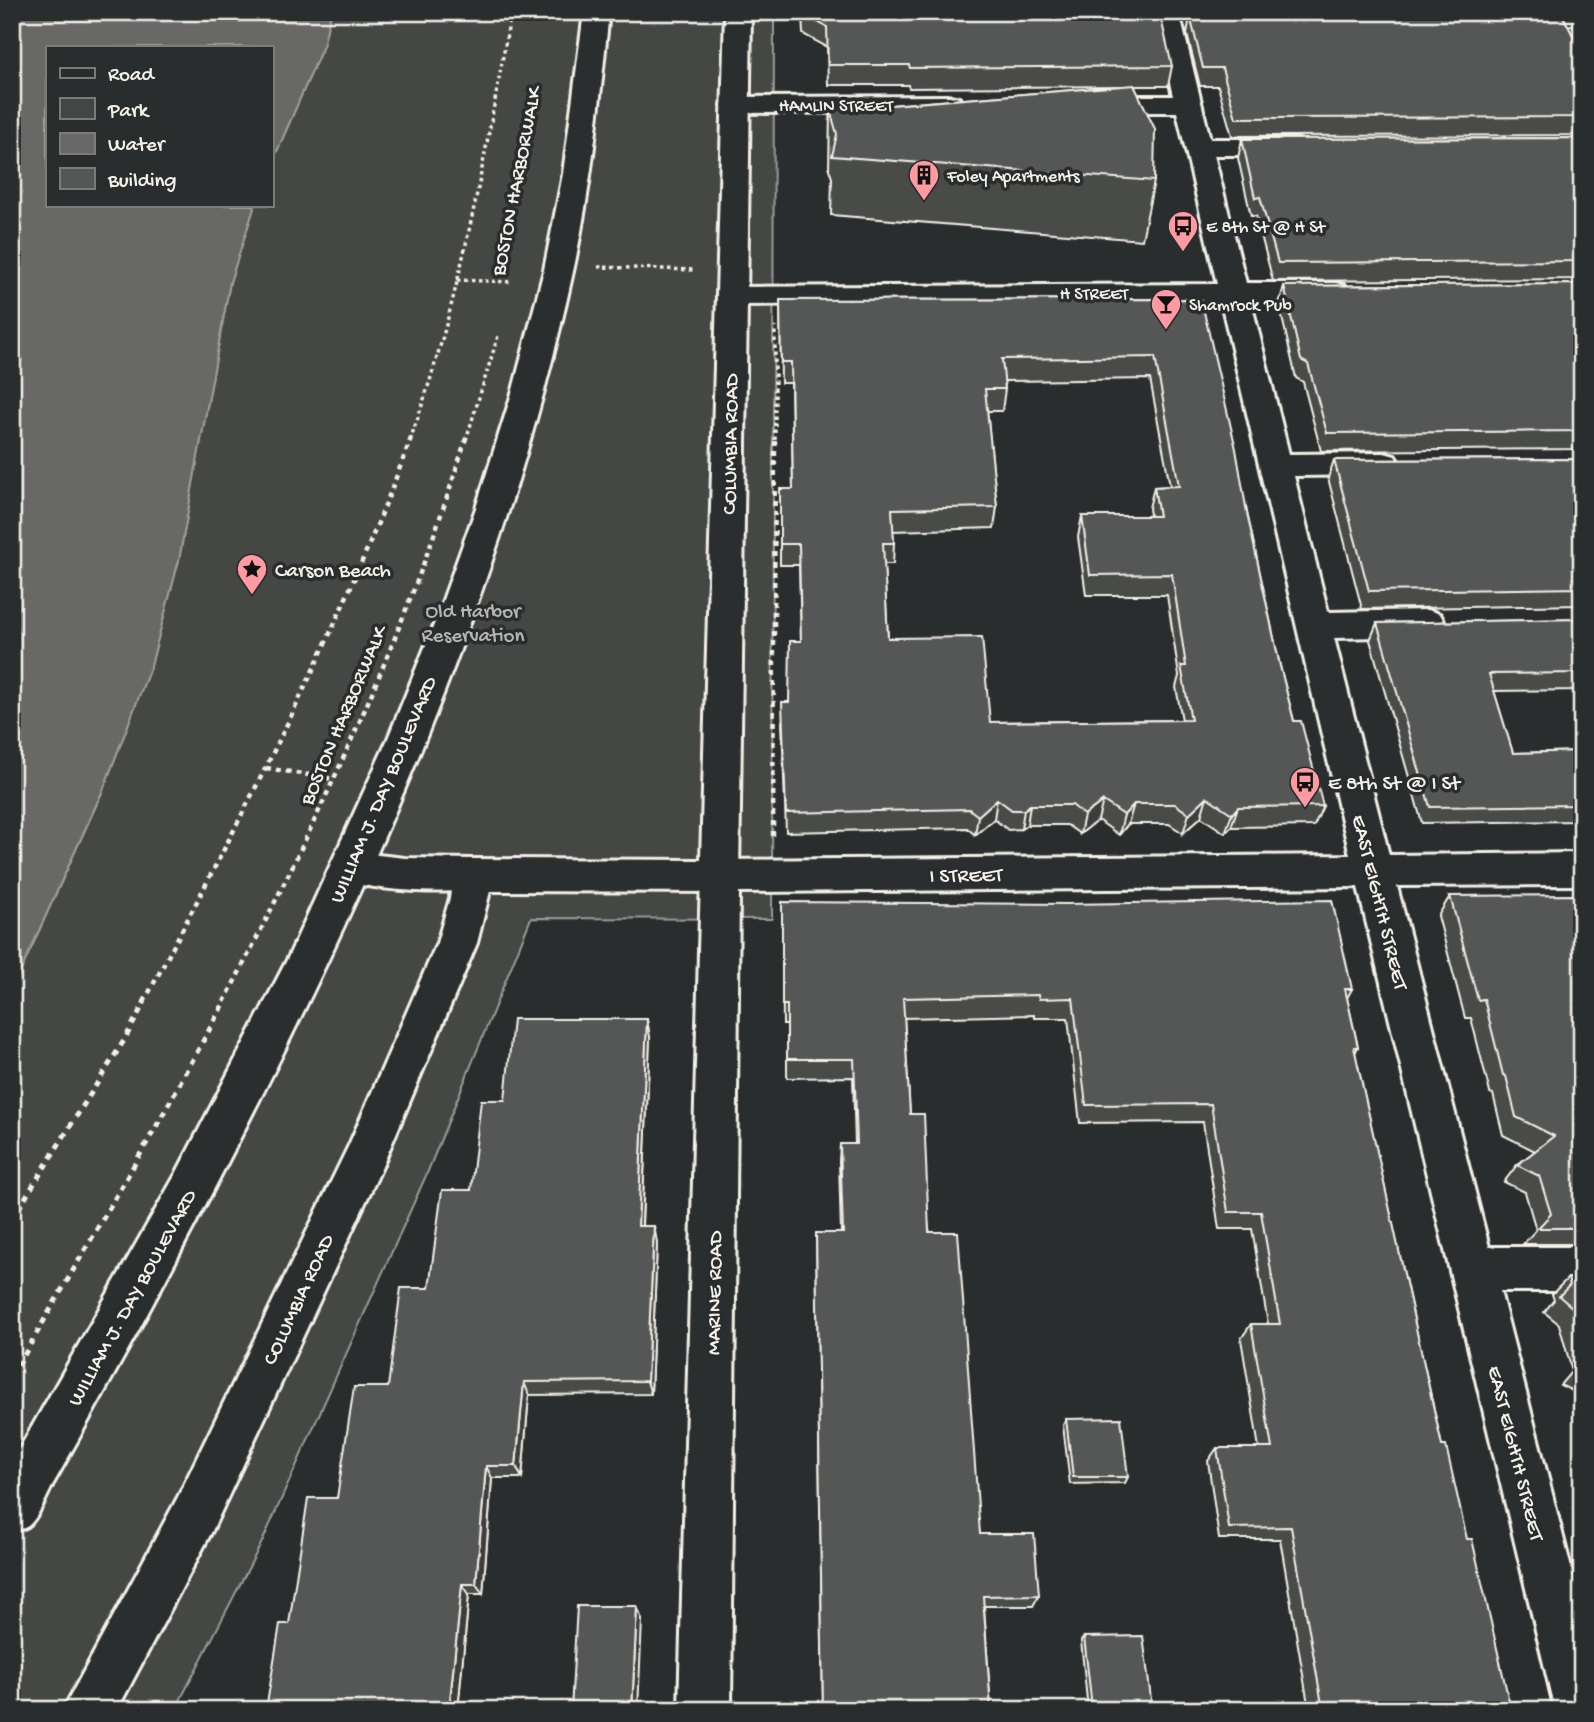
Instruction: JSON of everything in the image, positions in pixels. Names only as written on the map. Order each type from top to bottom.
[{"type":"street","name":"WILLIAM J. DAY BOULEVARD","points":[[12,1508],[99,1358],[244,1088],[351,868],[455,612],[519,420],[544,331],[570,213],[597,12]]},
{"type":"street","name":"COLUMBIA ROAD","points":[[720,876],[738,12]]},
{"type":"street","points":[[1489,17],[1582,16]]},
{"type":"street","name":"EAST EIGHTH STREET","points":[[1176,17],[1188,104],[1233,293],[1581,1710]]},
{"type":"street","name":"HAMLIN STREET","points":[[735,105],[968,104]]},
{"type":"street","points":[[1062,104],[1188,104]]},
{"type":"street","points":[[1199,148],[1312,147]]},
{"type":"street","name":"H STREET","points":[[733,296],[1362,292]]},
{"type":"street","points":[[1275,464],[1410,464]]},
{"type":"street","points":[[1315,625],[1463,623]]},
{"type":"street","name":"I STREET","points":[[351,868],[405,874],[720,876],[1582,869]]},
{"type":"street","name":"COLUMBIA ROAD","points":[[89,1710],[195,1514],[366,1155],[449,963],[465,919],[472,875]]},
{"type":"street","name":"MARINE ROAD","points":[[705,1710],[720,876]]},
{"type":"street","points":[[1473,1269],[1582,1269]]},
{"type":"path","points":[[12,1219],[125,1039],[266,768],[344,607],[393,487],[428,391],[481,187],[511,12]]},
{"type":"path","points":[[598,267],[696,270]]},
{"type":"path","name":"BOSTON HARBORWALK","points":[[509,295],[515,274]]},
{"type":"path","points":[[457,280],[513,282]]},
{"type":"path","points":[[773,836],[775,322]]},
{"type":"path","name":"BOSTON HARBORWALK","points":[[12,1376],[160,1123],[275,902],[333,779],[393,639],[463,455],[499,333]]},
{"type":"path","points":[[266,768],[333,779]]},
{"type":"green space","name":"Old Harbor Reservation","points":[[331,12],[774,12],[772,919],[531,918],[428,1171],[263,1540],[175,1710],[12,1710],[12,990],[103,790],[151,665],[179,560],[230,282],[255,206],[273,206],[273,160],[323,46]]},
{"type":"water","points":[[12,12],[331,12],[323,46],[273,160],[273,46],[46,46],[46,206],[255,206],[230,282],[179,560],[151,665],[103,790],[12,990]]},
{"type":"building","points":[[803,12],[1160,14],[1172,66],[910,68],[909,65],[828,65],[827,27]]},
{"type":"building","points":[[1207,12],[1561,12],[1582,53],[1582,117],[1236,118],[1222,68],[1203,68],[1190,16],[1208,16]]},
{"type":"building","points":[[1134,85],[1155,129],[1154,181],[832,156],[837,134],[830,110]]},
{"type":"building","points":[[1582,138],[1582,261],[1278,263],[1260,197],[1255,198],[1242,139]]},
{"type":"building","points":[[1582,284],[1582,431],[1327,433],[1308,364],[1301,360],[1284,286]]},
{"type":"building","points":[[1201,299],[1236,449],[1280,666],[1294,721],[1301,721],[1323,806],[1238,807],[1232,814],[1207,797],[1189,814],[1175,804],[1134,804],[1124,815],[1103,801],[1084,815],[1072,805],[1030,805],[1024,810],[1012,810],[997,799],[978,816],[969,809],[786,813],[782,702],[789,702],[790,641],[801,641],[799,544],[780,544],[780,489],[793,489],[791,362],[781,362],[780,300]],"holes":[[[1155,357],[1179,486],[1154,487],[1159,516],[1082,516],[1090,575],[1172,574],[1186,666],[1181,666],[1191,720],[990,722],[982,637],[888,638],[883,543],[894,543],[892,509],[997,507],[985,389],[1005,389],[1002,359]]]},
{"type":"building","points":[[1582,459],[1582,588],[1369,591],[1334,460]]},
{"type":"building","points":[[1582,619],[1582,673],[1489,674],[1513,753],[1582,751],[1582,805],[1430,807],[1377,623]]},
{"type":"building","points":[[1574,895],[1576,903],[1582,903],[1582,1228],[1538,1228],[1551,1214],[1539,1176],[1517,1165],[1554,1136],[1516,1117],[1484,999],[1478,1000],[1450,896]]},
{"type":"building","points":[[1332,900],[1352,989],[1345,989],[1358,1047],[1354,1047],[1442,1446],[1446,1446],[1467,1539],[1472,1539],[1511,1710],[1323,1710],[1291,1527],[1229,1528],[1217,1448],[1272,1448],[1251,1324],[1280,1324],[1261,1212],[1228,1212],[1211,1104],[1086,1105],[1073,998],[1039,999],[1038,995],[903,998],[910,1114],[924,1114],[929,1232],[958,1232],[980,1534],[1034,1534],[1039,1595],[983,1596],[991,1710],[823,1710],[816,1233],[843,1233],[840,1144],[857,1144],[854,1059],[787,1059],[787,1005],[782,1005],[782,902],[1066,904]]},
{"type":"building","points":[[513,1019],[647,1019],[638,1226],[654,1226],[647,1381],[524,1382],[516,1466],[486,1466],[476,1584],[462,1584],[449,1710],[266,1710],[280,1624],[289,1624],[308,1498],[337,1498],[354,1387],[388,1387],[401,1288],[429,1288],[442,1190],[471,1190],[481,1100],[505,1100]]},
{"type":"building","points":[[1568,1278],[1582,1278],[1582,1336],[1574,1309],[1559,1296],[1570,1285]]},
{"type":"building","points":[[1121,1418],[1128,1477],[1073,1477],[1066,1419]]},
{"type":"building","points":[[577,1606],[637,1606],[632,1710],[571,1710]]},
{"type":"building","points":[[1143,1636],[1152,1707],[1092,1707],[1084,1637]]},
{"type":"place","name":"Foley Apartments","points":[[924,202]]},
{"type":"place","name":"E 8th St @ H St","points":[[1183,253]]},
{"type":"place","name":"Shamrock Pub","points":[[1166,331]]},
{"type":"place","name":"Carson Beach","points":[[252,596]]},
{"type":"place","name":"E 8th St @ I St","points":[[1305,809]]}]
